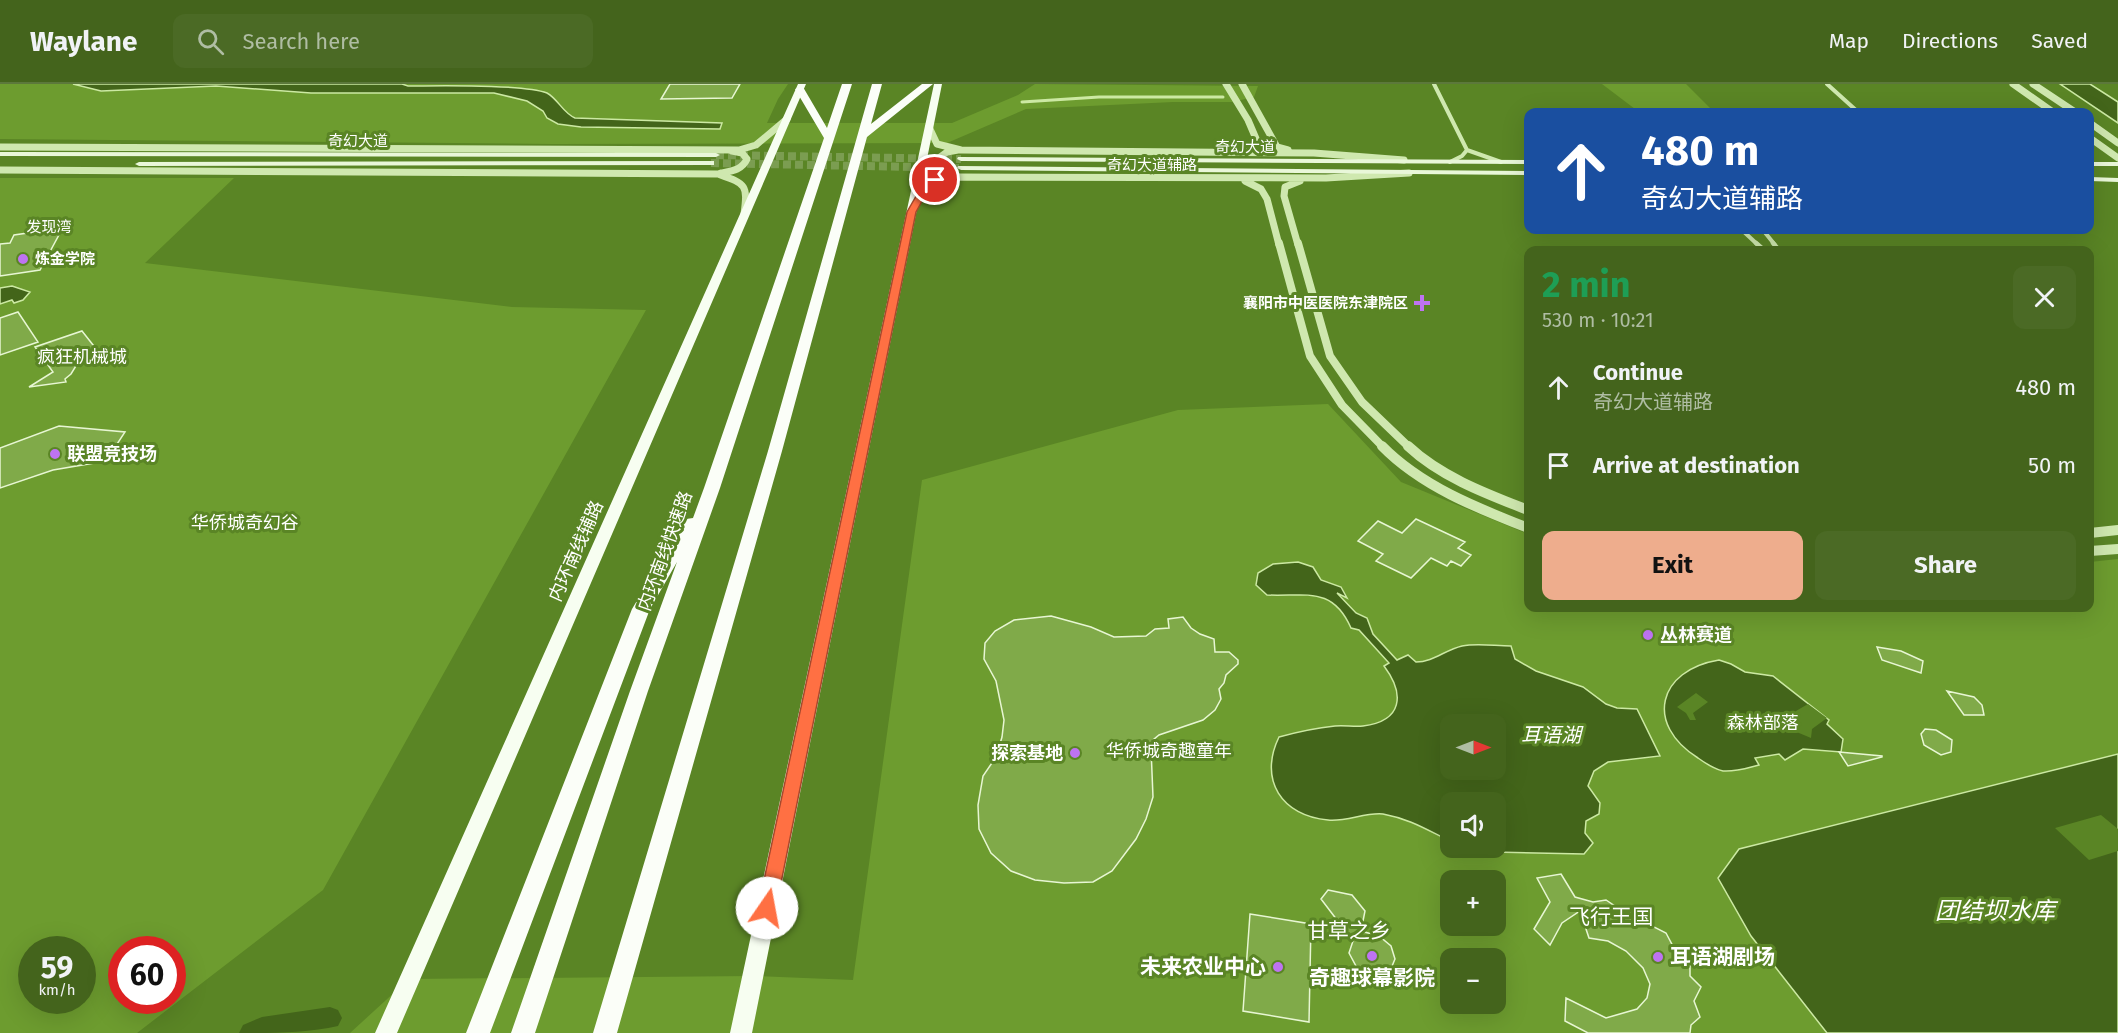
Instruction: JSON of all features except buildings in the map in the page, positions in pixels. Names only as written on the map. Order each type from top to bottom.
[{"type":"highway","name":"内环南线快速路","points":[[523,1033],[639,691],[712,488],[847,84]]},
{"type":"highway","points":[[604,1033],[775,451],[877,84]]},
{"type":"highway","points":[[862,136],[927,84]]},
{"type":"highway","points":[[801,86],[828,137]]},
{"type":"highway","points":[[478,1033],[641,609],[712,488]]},
{"type":"main road","points":[[741,1033],[938,84]]},
{"type":"main road","name":"内环南线辅路","points":[[386,1033],[801,86]]},
{"type":"main road","name":"奇幻大道","points":[[0,154],[716,155]]},
{"type":"main road","name":"奇幻大道","points":[[961,159],[1524,162]]},
{"type":"main road","name":"奇幻大道","points":[[0,162],[711,164]]},
{"type":"main road","points":[[2094,164],[2118,164]]},
{"type":"main road","name":"奇幻大道","points":[[961,168],[1524,173]]},
{"type":"main road","points":[[2094,179],[2118,180]]},
{"type":"street","points":[[1226,84],[1248,120],[1257,141],[1253,148],[1238,152]]},
{"type":"street","points":[[1242,84],[1277,147],[1297,153]]},
{"type":"street","points":[[1434,84],[1467,150],[1501,162]]},
{"type":"street","points":[[1827,84],[1854,108]]},
{"type":"street","points":[[2013,84],[2047,108]]},
{"type":"street","points":[[2033,84],[2068,108]]},
{"type":"street","points":[[0,147],[739,150],[756,145],[787,119]]},
{"type":"street","points":[[2094,126],[2118,142]]},
{"type":"street","name":"奇幻大道辅路","points":[[929,127],[937,144],[961,150]]},
{"type":"street","points":[[2094,141],[2118,158]]},
{"type":"street","points":[[222,155],[270,148]]},
{"type":"street","points":[[401,148],[433,154]]},
{"type":"street","points":[[0,170],[718,174],[739,169],[746,164],[747,159],[742,153],[729,150]]},
{"type":"street","name":"奇幻大道辅路","points":[[956,177],[944,175],[935,169],[933,162],[947,152],[961,150],[1297,153],[1420,161]]},
{"type":"street","points":[[1450,162],[1467,150]]},
{"type":"street","points":[[215,164],[243,170]]},
{"type":"street","points":[[378,171],[421,164]]},
{"type":"street","name":"奇幻大道辅路","points":[[912,212],[926,186],[935,180],[956,177],[1308,178],[1421,172]]},
{"type":"street","points":[[718,174],[741,182],[747,192],[742,220]]},
{"type":"street","points":[[1236,178],[1253,183],[1261,189],[1267,199],[1310,356],[1342,405],[1397,461],[1472,506],[1524,526]]},
{"type":"street","points":[[1308,178],[1285,187],[1284,196],[1330,356],[1362,402],[1421,458],[1482,492],[1524,508]]},
{"type":"street","points":[[1746,234],[1760,246]]},
{"type":"street","points":[[1766,234],[1776,246]]},
{"type":"street","points":[[2094,533],[2118,530]]},
{"type":"street","points":[[2094,551],[2118,549]]},
{"type":"green space","points":[[0,84],[788,84],[767,123],[952,123],[1018,95],[1035,84],[1258,86],[1254,97],[1232,102],[1173,102],[1026,109],[947,143],[553,144],[0,139]]},
{"type":"green space","points":[[1602,84],[1686,84],[1710,108],[1634,108]]},
{"type":"green space","name":"华侨城奇幻谷","points":[[0,178],[234,178],[145,263],[512,307],[646,310],[323,890],[186,995],[186,936],[108,936],[108,1014],[162,1014],[137,1033],[0,1033]]},
{"type":"green space","name":"华侨城奇趣童年","points":[[1328,404],[1401,482],[1524,532],[1524,612],[2094,612],[2094,562],[2118,559],[2118,1033],[350,1033],[409,979],[753,976],[853,980],[922,480],[1178,410]]},
{"type":"water","points":[[73,84],[402,84],[520,88],[547,93],[575,118],[722,123],[720,129],[581,127],[558,124],[527,101],[494,93],[311,93],[216,86],[101,91]]},
{"type":"water","points":[[2060,84],[2090,84],[2118,102],[2118,123]]},
{"type":"water","points":[[12,286],[30,292],[23,300],[14,303],[12,300],[0,304],[0,288]]},
{"type":"water","name":"耳语湖","points":[[1298,562],[1313,567],[1321,580],[1341,587],[1347,598],[1337,593],[1356,613],[1367,618],[1373,634],[1397,660],[1408,655],[1416,662],[1422,661],[1468,645],[1511,646],[1515,659],[1536,671],[1583,687],[1606,704],[1617,708],[1637,709],[1660,756],[1608,762],[1594,771],[1588,786],[1600,803],[1599,814],[1586,821],[1585,833],[1593,843],[1584,854],[1506,852],[1506,792],[1440,792],[1440,836],[1410,822],[1383,814],[1328,820],[1298,811],[1278,793],[1273,781],[1271,768],[1273,753],[1279,737],[1307,730],[1376,723],[1393,712],[1397,696],[1391,676],[1384,666],[1389,663],[1359,630],[1351,628],[1335,605],[1316,596],[1267,595],[1256,585],[1258,573],[1273,564]]},
{"type":"water","points":[[1719,660],[1745,672],[1773,676],[1829,720],[1827,724],[1843,739],[1841,752],[1803,749],[1785,760],[1779,754],[1755,758],[1759,765],[1728,771],[1716,769],[1698,758],[1681,744],[1670,730],[1665,715],[1665,700],[1671,686],[1682,675],[1698,666]]},
{"type":"water","name":"团结坝水库","points":[[2118,754],[2118,1033],[1827,1033],[1751,936],[1718,878],[1739,849]]},
{"type":"pier","points":[[1696,693],[1708,702],[1693,713],[1696,720],[1690,720],[1686,713],[1677,707]]},
{"type":"pier","points":[[1808,704],[1827,718],[1812,729],[1811,738],[1787,728],[1789,719],[1796,711]]},
{"type":"pier","points":[[2101,815],[2118,829],[2118,851],[2089,860],[2055,828]]},
{"type":"waterway","points":[[1022,102],[1099,97],[1223,97]]},
{"type":"waterway","points":[[251,1033],[262,1028],[330,1018]]},
{"type":"tunnel","points":[[716,155],[961,159]]},
{"type":"tunnel","points":[[711,163],[961,168]]},
{"type":"place","name":"炼金学院","points":[[23,259]]},
{"type":"place","name":"襄阳市中医医院东津院区","points":[[1422,303]]},
{"type":"place","name":"联盟竞技场","points":[[55,454]]},
{"type":"place","name":"丛林赛道","points":[[1648,635]]},
{"type":"place","name":"探索基地","points":[[1075,753]]},
{"type":"place","name":"奇趣球幕影院","points":[[1372,956]]},
{"type":"place","name":"耳语湖剧场","points":[[1658,957]]},
{"type":"place","name":"未来农业中心","points":[[1278,967]]},
{"type":"route","points":[[767,908],[912,212],[926,186],[935,180]]},
{"type":"park label","name":"发现湾","points":[[49,227]]},
{"type":"park label","name":"疯狂机械城","points":[[82,357]]},
{"type":"park label","name":"森林部落","points":[[1763,723]]},
{"type":"park label","name":"飞行王国","points":[[1611,917]]},
{"type":"park label","name":"甘草之乡","points":[[1349,931]]}]
